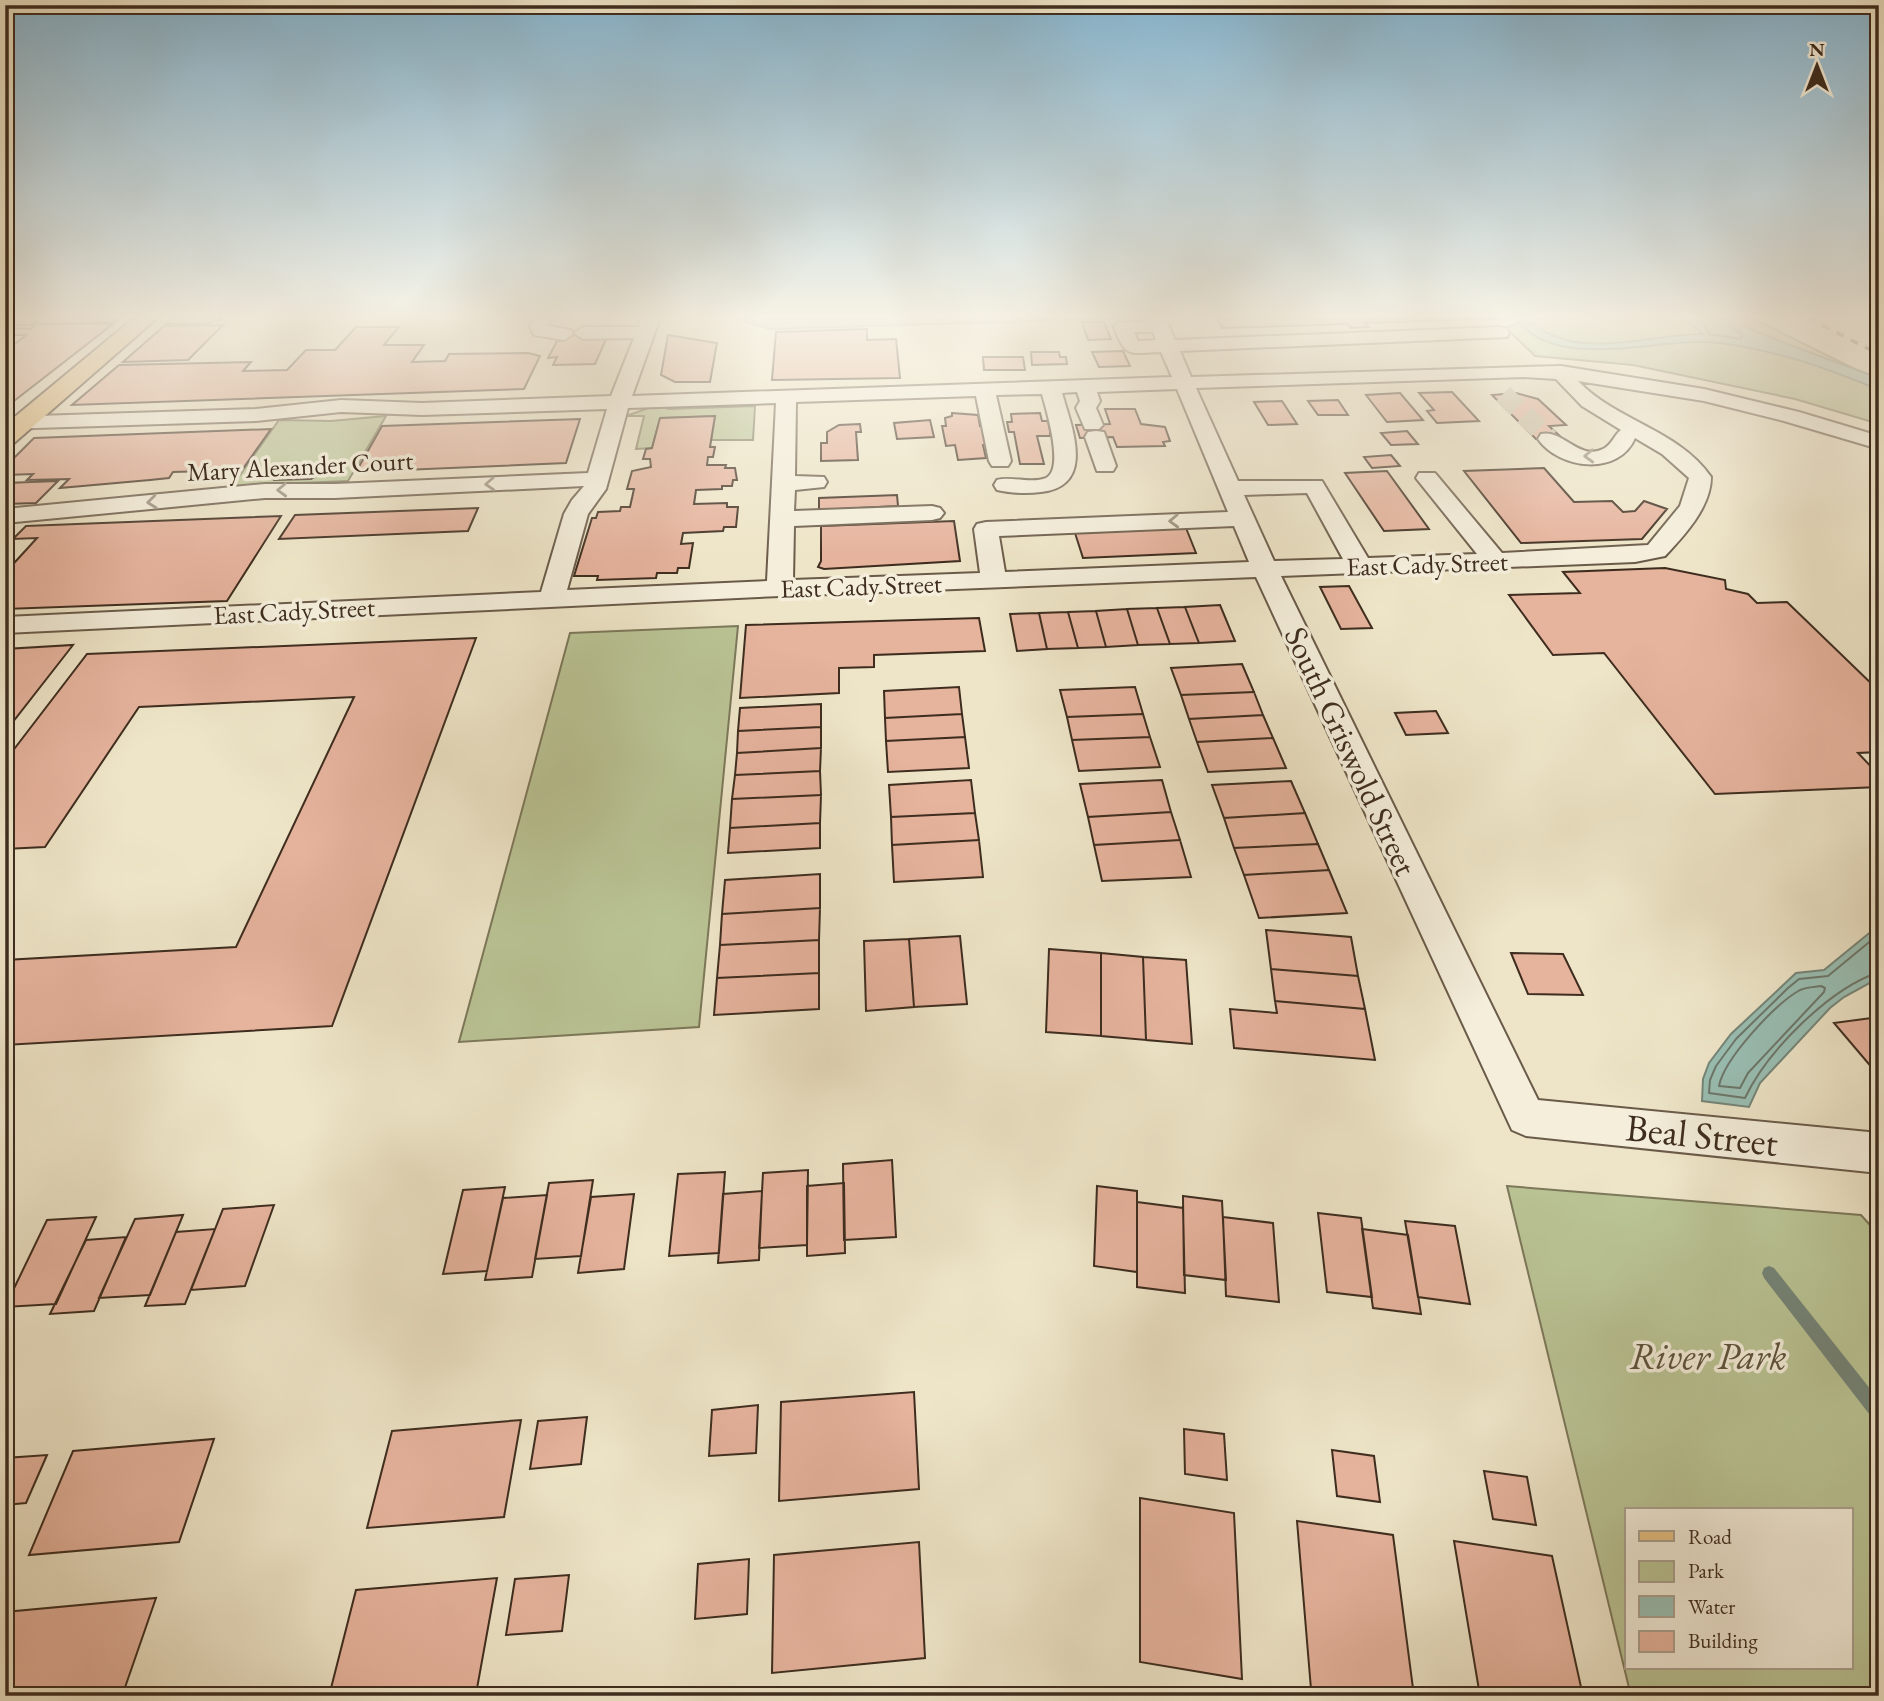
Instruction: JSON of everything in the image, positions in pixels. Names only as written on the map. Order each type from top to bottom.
[{"type":"main road","points":[[11,428],[49,397]]},
{"type":"street","points":[[552,598],[576,514],[580,505],[595,489],[621,397]]},
{"type":"street","points":[[11,428],[256,415],[337,418],[422,409],[773,397]]},
{"type":"street","points":[[780,588],[786,397]]},
{"type":"street","points":[[798,397],[882,400],[907,397]]},
{"type":"street","points":[[987,397],[1000,460]]},
{"type":"street","points":[[1005,485],[1049,484],[1057,481],[1065,470],[1066,453],[1053,397]]},
{"type":"street","points":[[1089,397],[1087,408],[1105,467]]},
{"type":"street","name":"South Griswold Street","points":[[1192,397],[1265,570],[1526,1117]]},
{"type":"street","name":"East Cady Street","points":[[5,625],[780,588],[1651,553],[1660,548],[1692,504],[1701,482],[1697,472],[1587,397]]},
{"type":"street","points":[[1718,397],[1879,443]]},
{"type":"street","points":[[1549,439],[1566,453],[1589,458],[1612,452],[1620,446],[1626,435]]},
{"type":"street","points":[[1427,478],[1496,561]]},
{"type":"street","name":"Mary Alexander Court","points":[[5,516],[265,491],[335,491],[598,479]]},
{"type":"street","points":[[783,484],[816,482]]},
{"type":"street","points":[[1230,488],[1314,486],[1360,566]]},
{"type":"street","points":[[782,519],[932,513]]},
{"type":"street","points":[[994,581],[986,529],[1243,518]]},
{"type":"street","name":"Beal Street","points":[[1526,1117],[1879,1153]]},
{"type":"green space","points":[[1787,397],[1879,397],[1879,424]]},
{"type":"green space","points":[[657,405],[669,409],[755,406],[753,440],[711,440],[715,416],[660,418],[652,448],[636,449],[644,416],[626,416]]},
{"type":"green space","points":[[386,416],[348,481],[232,486],[279,420],[331,421]]},
{"type":"green space","points":[[738,626],[699,1027],[459,1042],[570,633]]},
{"type":"green space","name":"River Park","points":[[1507,1186],[1861,1215],[1879,1235],[1879,1696],[1631,1696]]},
{"type":"water","points":[[1879,925],[1879,978],[1830,1008],[1760,1083],[1749,1107],[1702,1101],[1703,1079],[1709,1063],[1731,1034],[1796,973],[1824,970]]},
{"type":"building","points":[[5,397],[19,397],[5,408]]},
{"type":"building","points":[[81,397],[287,397],[72,405]]},
{"type":"building","points":[[1368,397],[1404,397],[1423,420],[1387,422]]},
{"type":"building","points":[[1423,397],[1457,397],[1479,421],[1437,423],[1427,411],[1434,410]]},
{"type":"building","points":[[1494,397],[1538,399],[1566,425],[1549,426],[1562,438],[1536,439]]},
{"type":"building","points":[[1338,400],[1348,415],[1318,415],[1308,401]]},
{"type":"building","points":[[1282,401],[1297,424],[1268,425],[1254,402]]},
{"type":"building","points":[[1105,409],[1135,409],[1141,424],[1165,427],[1170,441],[1163,442],[1165,446],[1117,447],[1113,437],[1080,438],[1076,425],[1110,424]]},
{"type":"building","points":[[952,413],[978,415],[980,426],[985,425],[990,444],[983,445],[986,458],[958,460],[955,445],[946,446],[942,426],[946,426],[945,418],[952,416]]},
{"type":"building","points":[[1040,413],[1042,421],[1048,421],[1050,431],[1050,436],[1037,436],[1044,464],[1020,464],[1014,432],[1009,432],[1007,422],[1012,422],[1011,414]]},
{"type":"building","points":[[715,416],[710,447],[715,447],[713,457],[708,457],[707,465],[735,468],[737,480],[733,480],[732,486],[722,486],[722,489],[696,490],[694,504],[727,503],[727,507],[738,507],[736,527],[724,527],[723,531],[683,533],[681,544],[693,543],[689,568],[678,568],[677,573],[657,573],[656,578],[597,580],[598,576],[574,576],[592,518],[596,518],[598,512],[620,511],[621,507],[630,507],[634,489],[627,489],[632,471],[651,467],[650,459],[643,459],[646,449],[652,448],[660,418]]},
{"type":"building","points":[[580,419],[566,463],[356,472],[382,426]]},
{"type":"building","points":[[930,420],[934,437],[897,439],[894,423]]},
{"type":"building","points":[[860,424],[861,432],[856,432],[858,460],[821,461],[821,443],[827,443],[827,432],[839,425]]},
{"type":"building","points":[[271,429],[242,470],[213,474],[209,480],[202,480],[209,471],[173,472],[169,478],[60,488],[69,479],[27,480],[33,474],[5,475],[5,467],[34,438]]},
{"type":"building","points":[[1407,431],[1418,444],[1391,445],[1381,433]]},
{"type":"building","points":[[1391,455],[1400,466],[1372,468],[1364,457]]},
{"type":"building","points":[[1544,468],[1574,502],[1612,501],[1623,512],[1635,511],[1644,501],[1667,509],[1642,539],[1521,543],[1464,471]]},
{"type":"building","points":[[1387,471],[1429,529],[1384,531],[1345,473]]},
{"type":"building","points":[[297,473],[316,476],[311,479],[274,480],[273,477]]},
{"type":"building","points":[[58,481],[36,503],[5,504],[5,483]]},
{"type":"building","points":[[897,495],[898,506],[819,510],[819,498]]},
{"type":"building","points":[[478,508],[468,531],[279,539],[295,515]]},
{"type":"building","points":[[281,516],[227,601],[5,609],[5,573],[37,538],[13,539],[26,526]]},
{"type":"building","points":[[954,521],[960,561],[824,569],[818,567],[821,561],[821,526]]},
{"type":"building","points":[[1171,523],[1173,529],[1186,528],[1196,553],[1083,558],[1075,533],[1090,532],[1088,526]]},
{"type":"building","points":[[1665,568],[1725,580],[1726,589],[1748,594],[1757,603],[1787,602],[1879,691],[1879,752],[1858,753],[1879,775],[1879,787],[1715,794],[1604,653],[1553,655],[1509,595],[1580,593],[1563,572]]},
{"type":"building","points":[[1349,586],[1372,628],[1341,629],[1320,587]]},
{"type":"building","points":[[1220,605],[1235,641],[1199,643],[1185,607]]},
{"type":"building","points":[[1185,607],[1199,643],[1170,644],[1157,608]]},
{"type":"building","points":[[1157,608],[1170,644],[1138,645],[1127,609]]},
{"type":"building","points":[[1127,609],[1138,645],[1106,647],[1096,611]]},
{"type":"building","points":[[1096,611],[1106,647],[1078,648],[1068,612]]},
{"type":"building","points":[[1068,612],[1078,648],[1047,649],[1039,613]]},
{"type":"building","points":[[1039,613],[1047,649],[1017,651],[1010,614]]},
{"type":"building","points":[[979,618],[985,651],[874,655],[874,667],[839,668],[839,693],[740,698],[746,625]]},
{"type":"building","points":[[476,638],[332,1026],[5,1045],[5,960],[236,947],[354,697],[139,707],[45,847],[5,849],[5,761],[87,654]]},
{"type":"building","points":[[73,645],[5,732],[5,649]]},
{"type":"building","points":[[1242,664],[1254,692],[1181,695],[1171,668]]},
{"type":"building","points":[[959,687],[962,714],[885,718],[884,691]]},
{"type":"building","points":[[1135,687],[1143,714],[1067,717],[1060,690]]},
{"type":"building","points":[[1254,692],[1263,715],[1189,719],[1181,695]]},
{"type":"building","points":[[821,704],[821,727],[738,731],[740,708]]},
{"type":"building","points":[[1436,711],[1448,733],[1406,735],[1395,713]]},
{"type":"building","points":[[962,714],[965,737],[886,741],[885,718]]},
{"type":"building","points":[[1143,714],[1150,737],[1072,740],[1067,717]]},
{"type":"building","points":[[1263,715],[1273,738],[1197,742],[1189,719]]},
{"type":"building","points":[[821,727],[821,748],[737,753],[738,731]]},
{"type":"building","points":[[965,737],[969,768],[888,772],[886,741]]},
{"type":"building","points":[[1150,737],[1160,767],[1079,771],[1072,740]]},
{"type":"building","points":[[1273,738],[1286,768],[1208,772],[1197,742]]},
{"type":"building","points":[[821,748],[820,771],[735,775],[737,753]]},
{"type":"building","points":[[820,771],[821,795],[732,799],[735,775]]},
{"type":"building","points":[[971,780],[975,813],[891,817],[889,785]]},
{"type":"building","points":[[1162,780],[1171,812],[1088,817],[1080,784]]},
{"type":"building","points":[[1291,781],[1305,813],[1224,818],[1212,785]]},
{"type":"building","points":[[821,795],[820,823],[730,828],[732,799]]},
{"type":"building","points":[[1171,812],[1180,840],[1094,845],[1088,817]]},
{"type":"building","points":[[975,813],[979,840],[892,845],[891,817]]},
{"type":"building","points":[[1305,813],[1318,844],[1234,848],[1224,818]]},
{"type":"building","points":[[820,823],[820,848],[728,853],[730,828]]},
{"type":"building","points":[[979,840],[983,877],[894,882],[892,845]]},
{"type":"building","points":[[1180,840],[1191,877],[1102,881],[1094,845]]},
{"type":"building","points":[[1318,844],[1329,870],[1244,875],[1234,848]]},
{"type":"building","points":[[1329,870],[1347,913],[1259,918],[1244,875]]},
{"type":"building","points":[[820,874],[820,908],[722,914],[725,880]]},
{"type":"building","points":[[820,908],[819,940],[720,945],[722,914]]},
{"type":"building","points":[[1266,930],[1351,937],[1358,976],[1271,969]]},
{"type":"building","points":[[960,936],[967,1004],[914,1007],[909,939]]},
{"type":"building","points":[[909,939],[914,1007],[866,1011],[864,941]]},
{"type":"building","points":[[819,940],[819,973],[717,978],[720,945]]},
{"type":"building","points":[[1049,949],[1101,953],[1101,1036],[1046,1032]]},
{"type":"building","points":[[1101,953],[1143,957],[1146,1040],[1101,1036]]},
{"type":"building","points":[[1511,953],[1563,954],[1583,995],[1528,994]]},
{"type":"building","points":[[1143,957],[1186,960],[1192,1044],[1146,1040]]},
{"type":"building","points":[[1271,969],[1358,976],[1365,1009],[1275,1001]]},
{"type":"building","points":[[819,973],[819,1009],[714,1015],[717,978]]},
{"type":"building","points":[[1275,1001],[1365,1009],[1375,1060],[1234,1048],[1230,1009],[1277,1013]]},
{"type":"building","points":[[1879,1017],[1879,1076],[1834,1023]]},
{"type":"building","points":[[892,1160],[896,1237],[844,1240],[843,1164]]},
{"type":"building","points":[[808,1170],[807,1245],[759,1248],[763,1173]]},
{"type":"building","points":[[725,1172],[719,1253],[669,1256],[678,1174]]},
{"type":"building","points":[[593,1180],[581,1256],[535,1259],[549,1183]]},
{"type":"building","points":[[844,1183],[845,1253],[807,1256],[807,1186]]},
{"type":"building","points":[[1097,1186],[1137,1191],[1137,1272],[1094,1266]]},
{"type":"building","points":[[505,1187],[487,1271],[443,1274],[463,1190]]},
{"type":"building","points":[[762,1191],[759,1260],[718,1263],[723,1194]]},
{"type":"building","points":[[634,1194],[624,1269],[578,1273],[591,1197]]},
{"type":"building","points":[[547,1195],[532,1277],[485,1280],[503,1198]]},
{"type":"building","points":[[1183,1196],[1222,1201],[1226,1280],[1184,1275]]},
{"type":"building","points":[[1137,1202],[1183,1208],[1185,1293],[1137,1287]]},
{"type":"building","points":[[274,1205],[245,1286],[191,1290],[223,1209]]},
{"type":"building","points":[[1318,1213],[1361,1218],[1372,1297],[1327,1292]]},
{"type":"building","points":[[183,1215],[150,1295],[99,1298],[135,1219]]},
{"type":"building","points":[[96,1217],[56,1304],[5,1307],[47,1220]]},
{"type":"building","points":[[1223,1217],[1273,1223],[1279,1302],[1226,1296]]},
{"type":"building","points":[[1405,1221],[1455,1226],[1470,1304],[1418,1297]]},
{"type":"building","points":[[215,1229],[185,1304],[145,1306],[176,1232]]},
{"type":"building","points":[[1362,1229],[1408,1235],[1421,1314],[1373,1308]]},
{"type":"building","points":[[126,1237],[94,1311],[50,1314],[86,1240]]},
{"type":"building","points":[[914,1392],[919,1489],[779,1501],[781,1402]]},
{"type":"building","points":[[758,1405],[756,1453],[709,1456],[712,1410]]},
{"type":"building","points":[[587,1417],[581,1464],[530,1469],[538,1421]]},
{"type":"building","points":[[521,1420],[504,1517],[367,1528],[392,1431]]},
{"type":"building","points":[[1184,1429],[1224,1434],[1227,1480],[1185,1474]]},
{"type":"building","points":[[214,1439],[179,1542],[29,1555],[73,1451]]},
{"type":"building","points":[[1332,1450],[1374,1456],[1380,1502],[1337,1496]]},
{"type":"building","points":[[47,1455],[26,1503],[5,1505],[5,1458]]},
{"type":"building","points":[[1484,1471],[1527,1477],[1536,1525],[1493,1519]]},
{"type":"building","points":[[1140,1498],[1234,1513],[1242,1679],[1140,1662]]},
{"type":"building","points":[[1297,1521],[1393,1535],[1414,1696],[1357,1696],[1311,1689]]},
{"type":"building","points":[[1454,1541],[1552,1556],[1583,1696],[1480,1696]]},
{"type":"building","points":[[919,1542],[925,1658],[772,1673],[774,1555]]},
{"type":"building","points":[[749,1559],[747,1614],[695,1619],[698,1564]]},
{"type":"building","points":[[569,1575],[562,1631],[506,1635],[515,1579]]},
{"type":"building","points":[[497,1578],[476,1694],[329,1696],[356,1590]]},
{"type":"building","points":[[156,1598],[122,1696],[5,1696],[5,1612]]},
{"type":"waterway","points":[[1769,1273],[1879,1413]]},
{"type":"tunnel","points":[[1506,397],[1549,439]]}]
